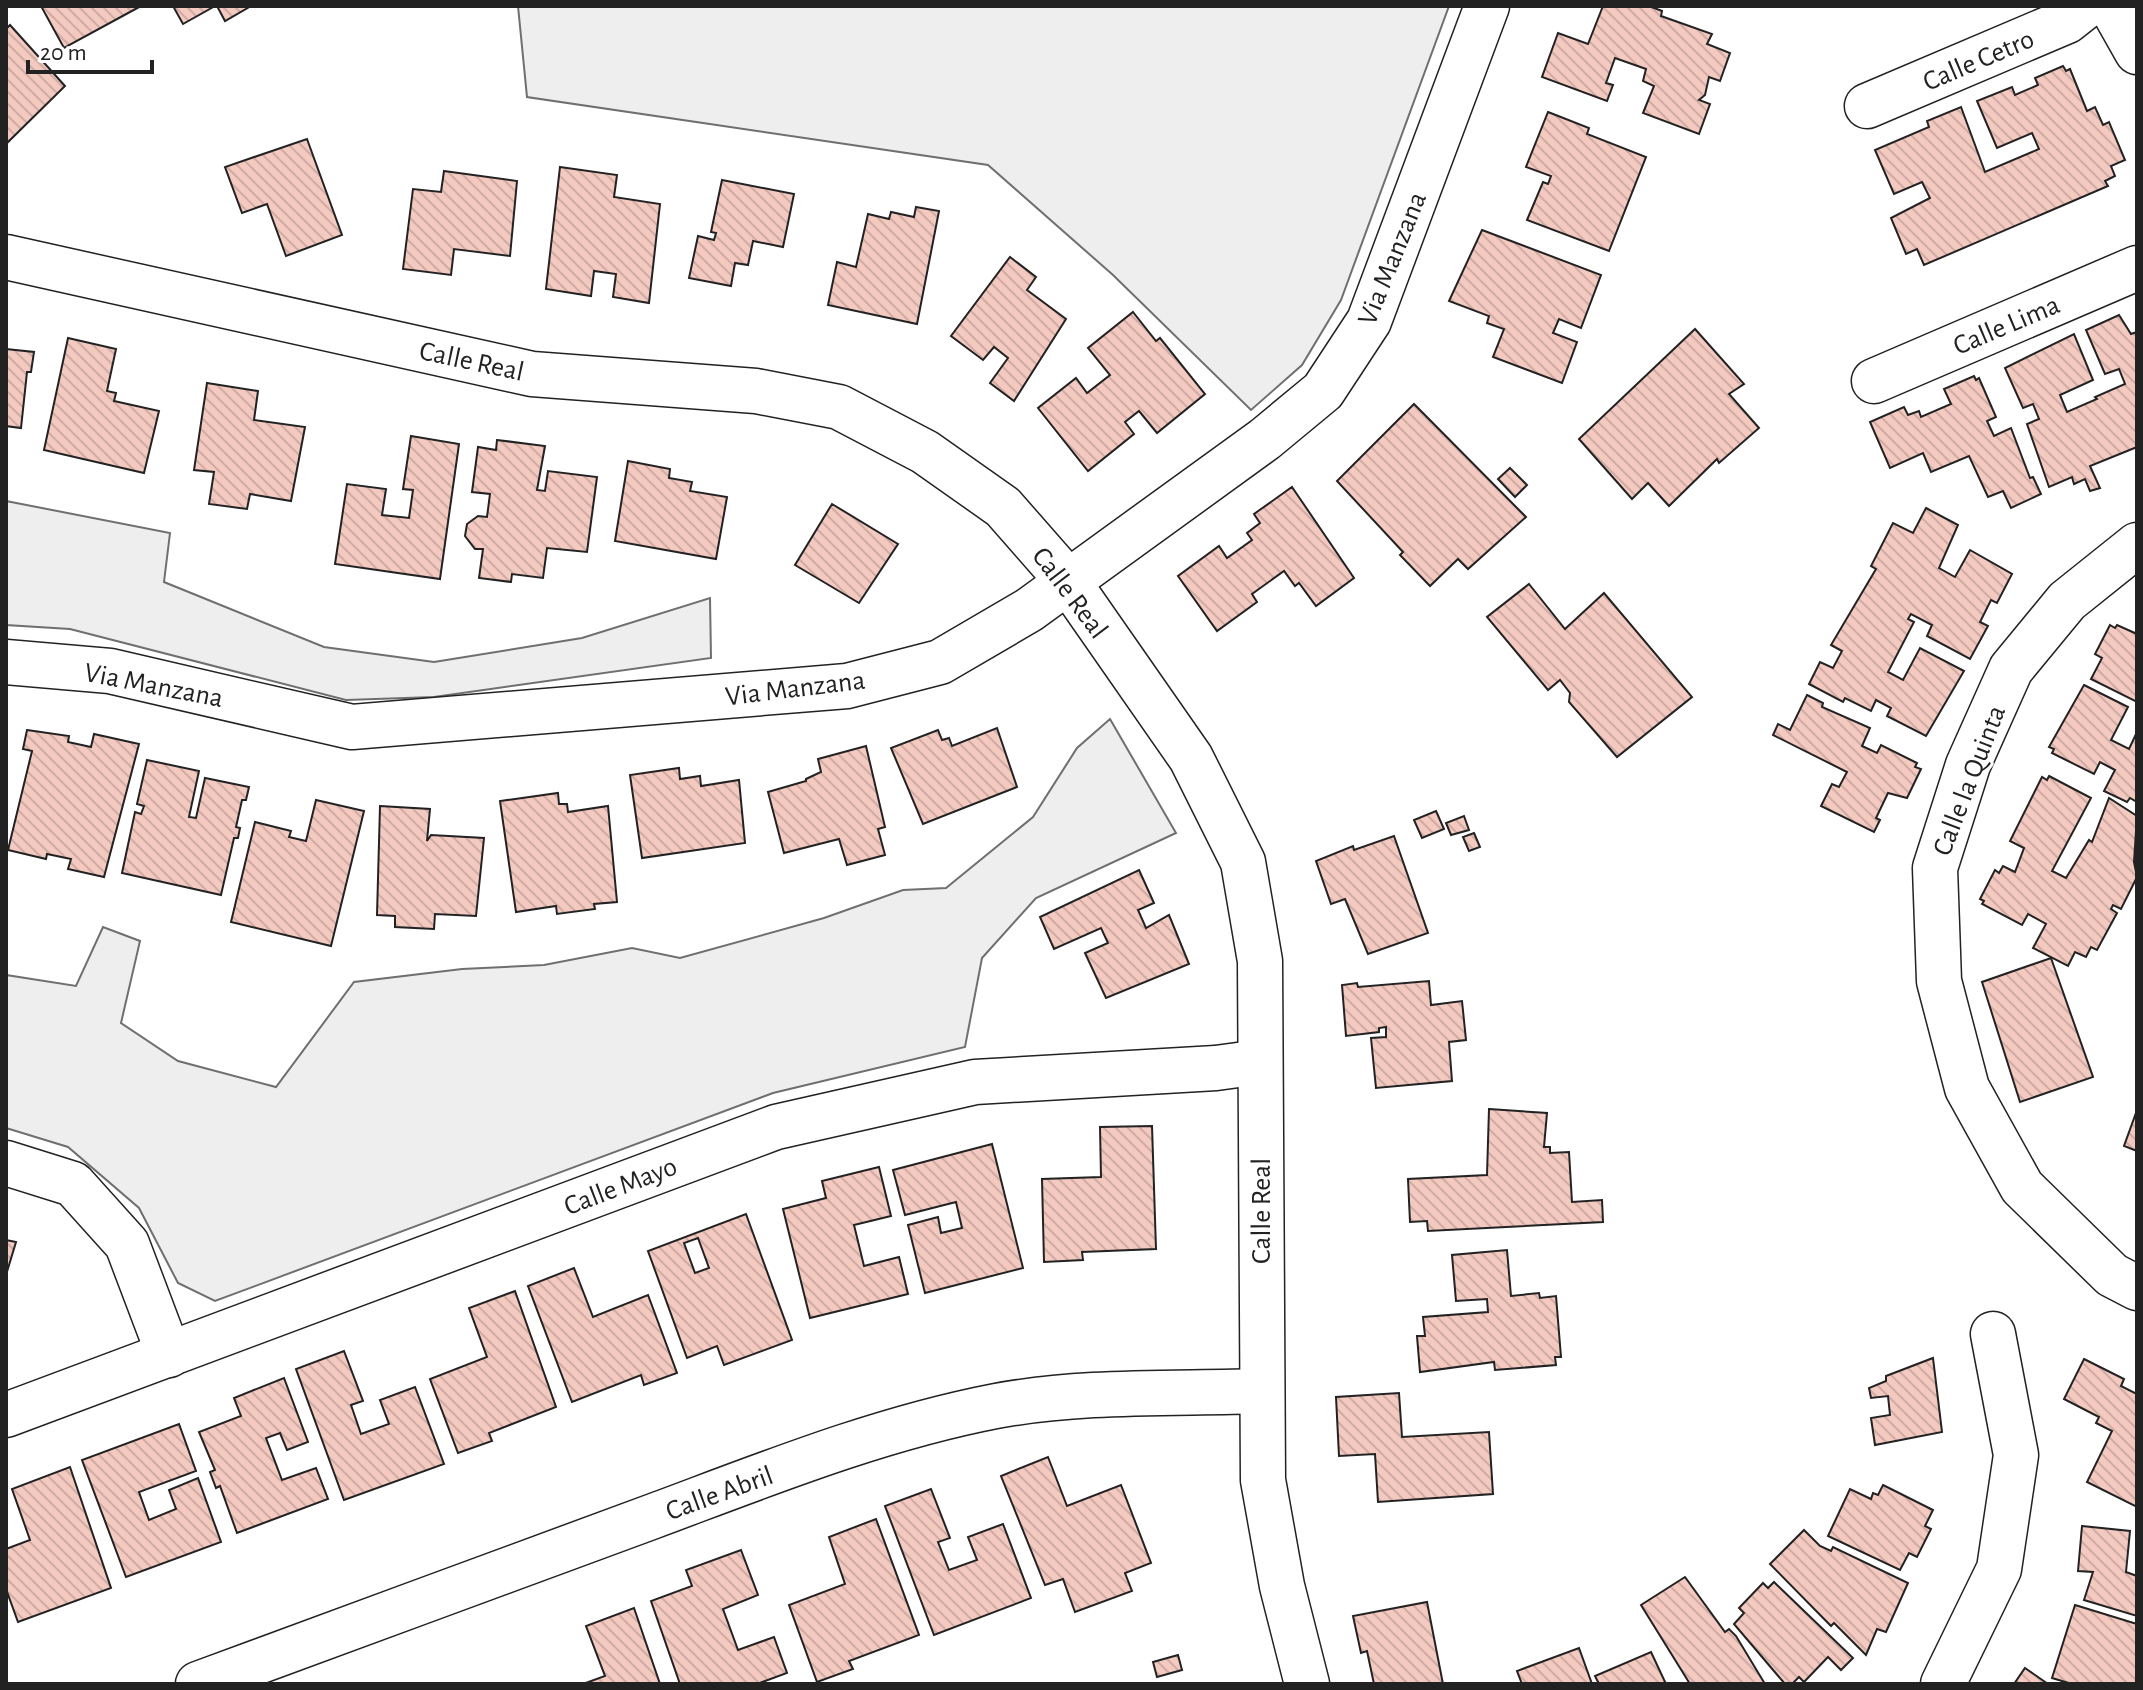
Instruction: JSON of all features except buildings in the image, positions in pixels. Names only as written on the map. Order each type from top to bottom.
[{"type":"street","name":"Via Manzana","points":[[6,662],[110,671],[352,727],[847,686],[940,662],[1029,610],[1265,439],[1323,391],[1369,321],[1487,6]]},
{"type":"street","name":"Calle Cetro","points":[[1867,106],[2067,21],[2086,6]]},
{"type":"street","points":[[2111,6],[2137,52]]},
{"type":"street","name":"Calle Real","points":[[6,257],[532,374],[756,391],[839,407],[925,452],[1003,507],[1067,580],[1191,758],[1243,862],[1260,961],[1263,1480],[1282,1586],[1307,1684]]},
{"type":"street","name":"Calle Lima","points":[[1874,381],[2137,268]]},
{"type":"street","name":"Calle la Quinta","points":[[2137,545],[2067,601],[2011,669],[1968,765],[1935,868],[1939,981],[1967,1088],[2022,1187],[2112,1275],[2137,1288]]},
{"type":"street","name":"Calle Mayo","points":[[6,1415],[776,1127],[975,1082],[1216,1068],[1260,1062]]},
{"type":"street","points":[[6,1163],[73,1184],[127,1244],[169,1355]]},
{"type":"street","points":[[1943,1684],[1999,1569],[2016,1455],[1993,1334]]},
{"type":"street","name":"Calle Abril","points":[[198,1684],[817,1456],[936,1420],[997,1406],[1055,1399],[1125,1393],[1261,1391]]},
{"type":"shaded area","points":[[518,6],[1449,6],[1341,300],[1302,365],[1251,410],[1113,275],[988,165],[527,97]]},
{"type":"shaded area","points":[[6,501],[170,533],[164,582],[324,647],[434,662],[582,638],[710,598],[711,658],[434,697],[346,700],[70,629],[6,625]]},
{"type":"shaded area","points":[[1110,719],[1176,833],[1036,898],[982,958],[965,1047],[773,1093],[215,1301],[178,1283],[139,1208],[68,1147],[6,1128],[6,975],[76,986],[103,927],[140,941],[121,1023],[178,1061],[276,1087],[354,982],[462,969],[544,965],[632,948],[680,958],[824,918],[903,890],[946,888],[1033,817],[1077,748]]}]
